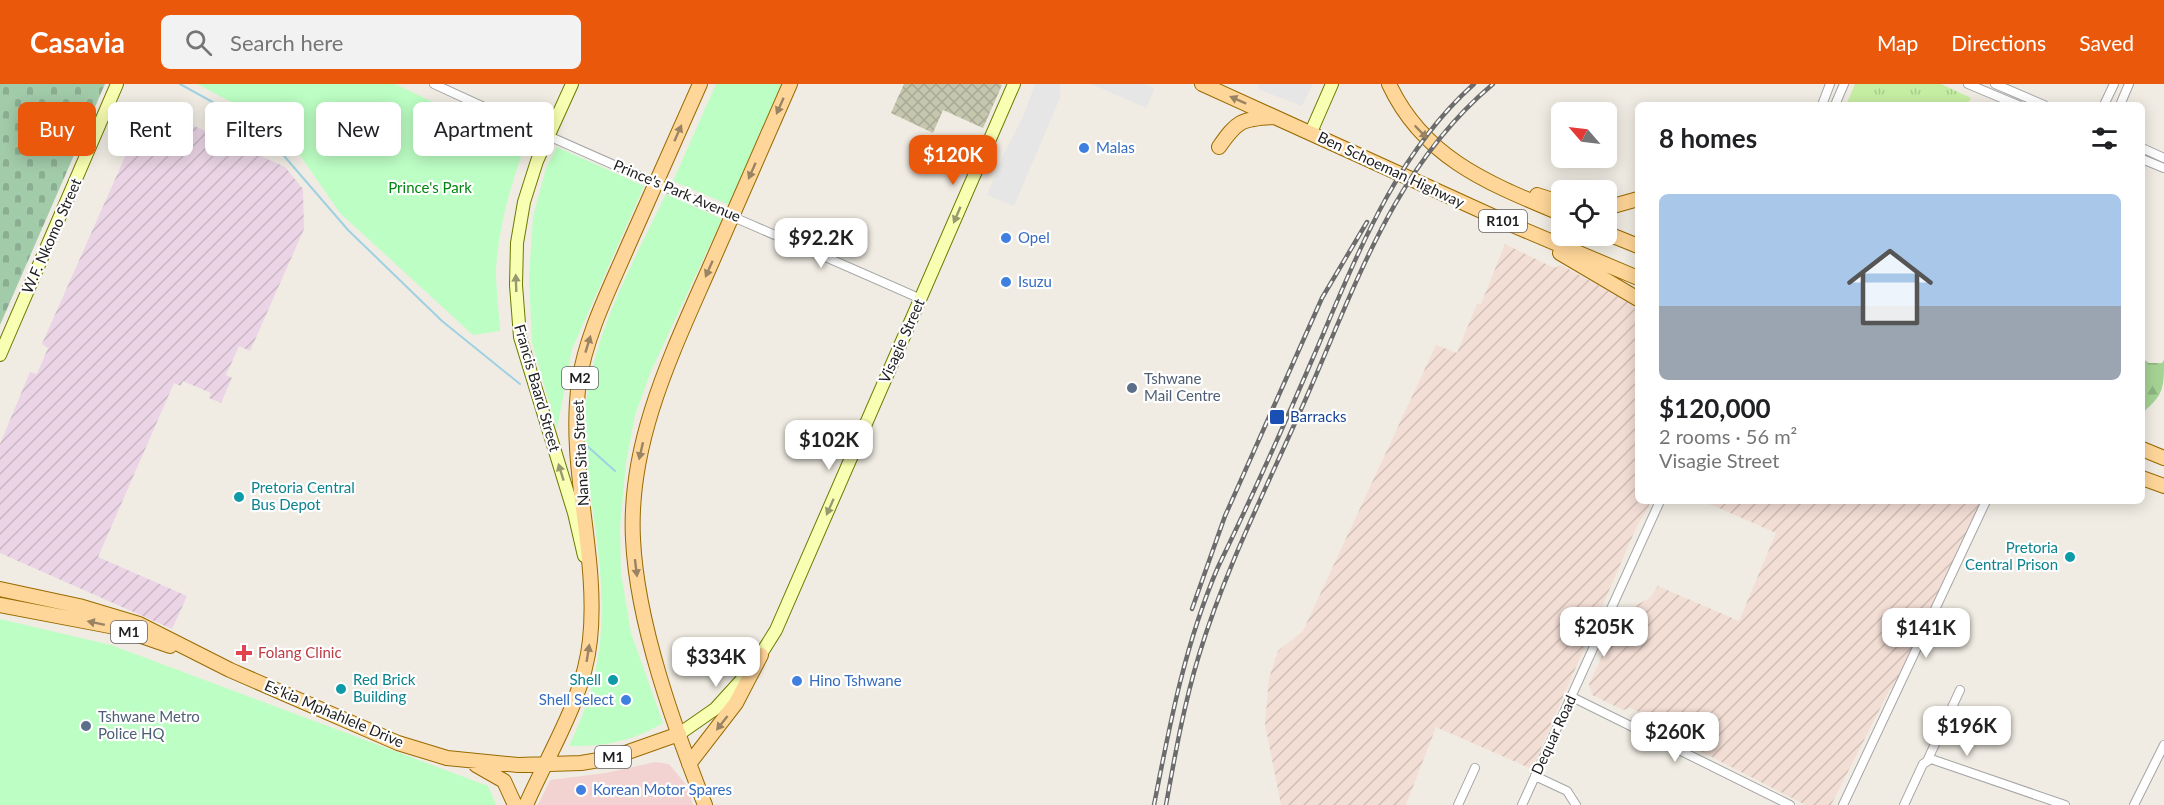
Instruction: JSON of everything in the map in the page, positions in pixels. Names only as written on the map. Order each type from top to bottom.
[{"type":"main road","name":"Nana Sita Street","points":[[544,765],[572,706],[586,664],[592,589],[580,478],[576,408],[579,383],[590,335],[700,84]]},
{"type":"main road","points":[[705,805],[679,734],[645,621],[633,539],[636,475],[656,396],[790,84]]},
{"type":"main road","name":"R101","points":[[1202,84],[1311,132]]},
{"type":"main road","name":"Ben Schoeman Highway","points":[[1389,84],[1399,105],[1415,126],[1444,156],[1461,168],[1551,209]]},
{"type":"main road","points":[[1219,147],[1233,127],[1242,121],[1275,117]]},
{"type":"main road","name":"Ben Schoeman Highway","points":[[1311,132],[1524,230],[1635,277]]},
{"type":"main road","points":[[1461,168],[1551,199]]},
{"type":"main road","points":[[1617,205],[1635,200]]},
{"type":"main road","points":[[1524,230],[1635,297]]},
{"type":"main road","points":[[1617,237],[1635,245]]},
{"type":"main road","points":[[2145,450],[2164,458]]},
{"type":"main road","points":[[2145,479],[2164,486]]},
{"type":"main road","name":"Es'kia Mphahlele Drive","points":[[0,590],[117,616],[170,637],[230,670],[398,743],[447,758],[544,765],[611,758],[679,734]]},
{"type":"main road","name":"M1","points":[[0,605],[115,627],[230,670]]},
{"type":"main road","points":[[689,764],[731,711],[753,675],[761,655]]},
{"type":"main road","points":[[447,758],[478,766],[494,774],[507,786],[515,805]]},
{"type":"main road","name":"M2","points":[[526,805],[544,765]]},
{"type":"street","name":"W.F. Nkomo Street","points":[[0,355],[117,84]]},
{"type":"street","name":"Prince's Park Avenue","points":[[434,84],[473,102]]},
{"type":"street","name":"Francis Baard Street","points":[[554,124],[572,84]]},
{"type":"street","name":"Visagie Street","points":[[679,734],[728,698],[761,655],[776,630],[1014,84]]},
{"type":"street","points":[[1311,132],[1332,84]]},
{"type":"street","points":[[1823,102],[1830,84]]},
{"type":"street","points":[[1836,102],[1844,84]]},
{"type":"street","points":[[1968,84],[2011,102]]},
{"type":"street","points":[[1995,84],[2037,102]]},
{"type":"street","points":[[2105,102],[2114,84]]},
{"type":"street","points":[[2121,102],[2129,84]]},
{"type":"street","name":"Prince's Park Avenue","points":[[554,139],[657,182],[921,299]]},
{"type":"street","points":[[2145,149],[2164,158]]},
{"type":"street","name":"Francis Baard Street","points":[[540,156],[528,185],[519,227],[515,266],[517,315],[522,346],[574,513],[592,589]]},
{"type":"street","points":[[2145,160],[2164,168]]},
{"type":"street","name":"Dequar Road","points":[[1522,805],[1659,504]]},
{"type":"street","points":[[1843,805],[1985,504]]},
{"type":"street","points":[[1904,805],[1960,690]]},
{"type":"street","points":[[1572,697],[1790,805]]},
{"type":"street","points":[[2134,805],[2163,750]]},
{"type":"street","points":[[1928,759],[1938,760],[2065,805]]},
{"type":"street","points":[[1458,805],[1474,768]]},
{"type":"street","points":[[1535,776],[1567,791],[1576,805]]},
{"type":"shaded area","points":[[904,84],[1002,85],[983,128],[943,110],[933,133],[891,113]]},
{"type":"shaded area","points":[[1035,84],[1060,84],[1060,98],[1014,206],[987,195],[1005,151],[1023,117]]},
{"type":"shaded area","points":[[1091,84],[1144,84],[1155,88],[1146,108]]},
{"type":"shaded area","points":[[1260,84],[1313,84],[1302,106],[1258,89]]},
{"type":"shaded area","points":[[193,125],[205,131],[205,156],[261,156],[285,167],[303,189],[304,229],[250,351],[239,346],[226,375],[232,378],[221,403],[209,398],[211,393],[183,381],[181,386],[174,383],[98,557],[187,596],[172,629],[0,553],[0,444],[30,372],[37,374],[48,348],[42,344],[125,156],[193,156]]},
{"type":"shaded area","points":[[1505,244],[1555,268],[1561,265],[1635,305],[1635,504],[1649,504],[1649,506],[1636,528],[1532,769],[1436,727],[1406,805],[1281,805],[1265,724],[1269,678],[1278,651],[1303,631],[1436,345],[1457,353],[1477,304],[1481,304]]},
{"type":"shaded area","points":[[1710,504],[1984,504],[1895,687],[1890,689],[1831,805],[1806,805],[1647,724],[1644,714],[1630,708],[1623,710],[1592,695],[1589,684],[1623,612],[1650,598],[1658,586],[1739,621],[1776,533]]},
{"type":"shaded area","points":[[655,762],[669,764],[687,786],[693,805],[538,805],[550,780],[606,773]]},
{"type":"green space","points":[[0,84],[105,84],[96,105],[96,102],[18,102],[18,156],[74,156],[0,325]]},
{"type":"green space","name":"Prince's Park","points":[[197,84],[395,84],[433,102],[413,102],[413,156],[522,156],[511,188],[497,253],[496,285],[500,331],[473,335],[340,213],[301,156],[304,156],[304,102],[231,102]]},
{"type":"green space","points":[[716,84],[783,84],[729,205],[673,181]]},
{"type":"green space","points":[[1855,84],[1941,84],[1971,98],[1969,102],[1847,102]]},
{"type":"green space","points":[[557,147],[644,186],[572,349],[557,429],[532,343],[529,277],[533,217],[546,168]]},
{"type":"green space","points":[[666,194],[722,219],[651,371],[635,415],[626,463],[620,527],[621,573],[631,633],[663,723],[618,742],[569,746],[591,689],[601,635],[601,579],[585,451],[584,429],[587,398],[593,367],[613,307]]},
{"type":"green space","points":[[2145,360],[2149,363],[2162,363],[2164,360],[2163,384],[2155,401],[2145,410]]},
{"type":"green space","points":[[0,619],[111,645],[488,786],[496,805],[0,805]]},
{"type":"waterway","points":[[180,84],[227,110],[272,142],[348,230],[442,321],[520,384]]},
{"type":"waterway","points":[[585,444],[615,471]]},
{"type":"railway","points":[[1154,805],[1187,655],[1218,567],[1378,213],[1420,144],[1474,84]]},
{"type":"railway","points":[[1166,805],[1189,692],[1222,589],[1362,269],[1404,189],[1430,151],[1459,116],[1493,84]]},
{"type":"railway","points":[[1192,609],[1225,516],[1322,298],[1367,222]]},
{"type":"place","name":"Malas","points":[[1084,148]]},
{"type":"place","name":"Opel","points":[[1006,238]]},
{"type":"place","name":"Isuzu","points":[[1006,282]]},
{"type":"place","name":"Tshwane Mail Centre","points":[[1132,388]]},
{"type":"place","name":"Barracks","points":[[1277,417]]},
{"type":"place","name":"Pretoria Central Bus Depot","points":[[239,497]]},
{"type":"place","name":"Pretoria Central Prison","points":[[2070,557]]},
{"type":"place","name":"Folang Clinic","points":[[244,653]]},
{"type":"place","name":"Shell","points":[[613,680]]},
{"type":"place","name":"Hino Tshwane","points":[[797,681]]},
{"type":"place","name":"Red Brick Building","points":[[341,689]]},
{"type":"place","name":"Shell Select","points":[[626,700]]},
{"type":"place","name":"Tshwane Metro Police HQ","points":[[86,726]]},
{"type":"place","name":"Korean Motor Spares","points":[[581,790]]}]
